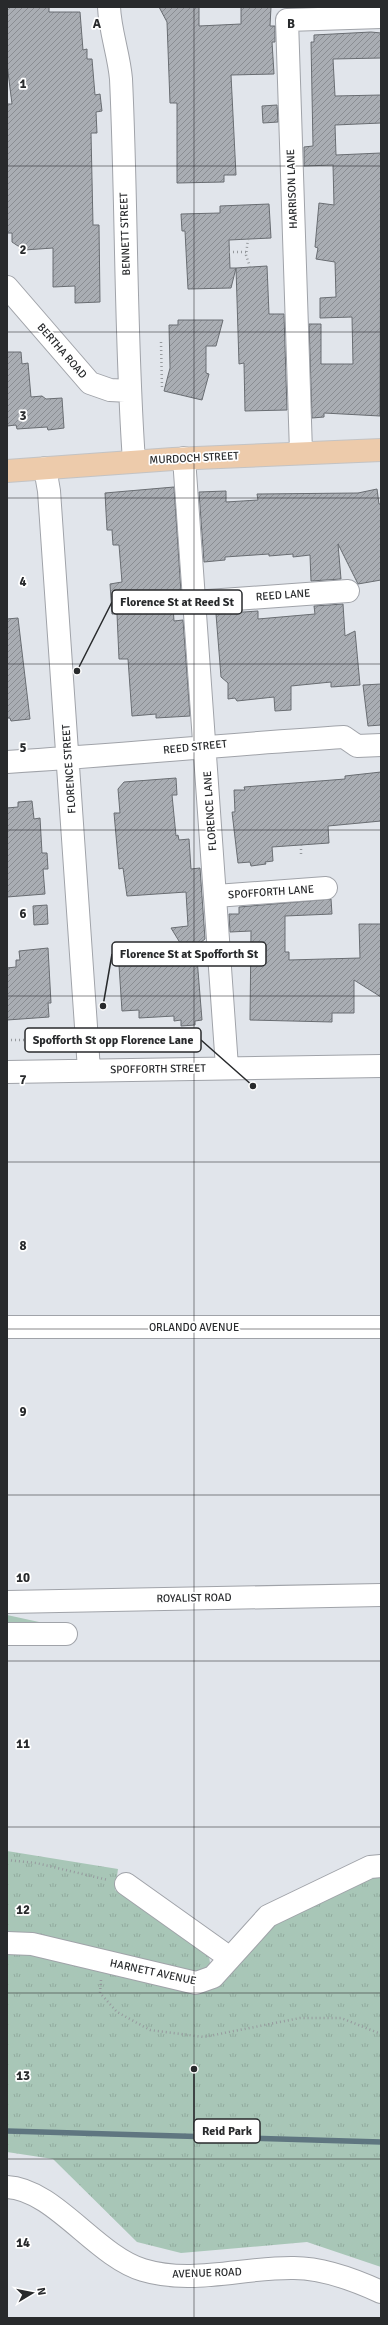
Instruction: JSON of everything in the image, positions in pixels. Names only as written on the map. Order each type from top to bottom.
[{"type":"main road","name":"MURDOCH STREET","points":[[7,471],[184,458],[302,452],[381,450]]},
{"type":"street","name":"BENNETT STREET","points":[[109,7],[110,20],[121,77],[130,391],[134,461]]},
{"type":"street","name":"HARRISON LANE","points":[[302,452],[287,20],[381,17]]},
{"type":"street","name":"BERTHA ROAD","points":[[7,288],[90,383],[110,390],[130,391]]},
{"type":"street","name":"FLORENCE LANE","points":[[184,458],[227,1067]]},
{"type":"street","name":"FLORENCE STREET","points":[[45,468],[50,491],[89,1070]]},
{"type":"street","name":"REED LANE","points":[[194,602],[348,591]]},
{"type":"street","name":"REED STREET","points":[[7,762],[69,758],[205,745],[344,737],[357,746],[381,745]]},
{"type":"street","name":"SPOFFORTH LANE","points":[[216,896],[326,888]]},
{"type":"street","name":"SPOFFORTH STREET","points":[[7,1072],[227,1067],[381,1066]]},
{"type":"street","name":"ORLANDO AVENUE","points":[[7,1326],[381,1327]]},
{"type":"street","name":"ROYALIST ROAD","points":[[7,1602],[381,1595]]},
{"type":"street","points":[[7,1634],[66,1634]]},
{"type":"street","name":"HARNETT AVENUE","points":[[7,1943],[32,1944],[196,1983],[213,1977],[268,1916],[370,1867],[381,1866]]},
{"type":"street","points":[[126,1884],[230,1958]]},
{"type":"street","name":"AVENUE ROAD","points":[[7,2187],[38,2196],[104,2249],[142,2270],[169,2275],[208,2275],[294,2268],[328,2272],[381,2292]]},
{"type":"path","points":[[248,239],[246,252],[250,267]]},
{"type":"path","points":[[229,252],[246,252]]},
{"type":"path","points":[[161,342],[162,388]]},
{"type":"path","points":[[301,845],[301,855]]},
{"type":"path","points":[[7,1040],[64,1040]]},
{"type":"path","points":[[7,1860],[36,1863],[126,1884]]},
{"type":"path","points":[[102,1974],[100,1993],[116,2012],[150,2030],[204,2037],[300,2018],[341,2018],[381,2034]]},
{"type":"green space","points":[[7,1615],[62,1627],[7,1630]]},
{"type":"green space","points":[[7,1851],[118,1869],[115,1890],[159,1914],[209,1956],[213,1985],[276,1923],[381,1859],[381,2267],[307,2242],[181,2253],[137,2242],[53,2159],[7,2152]]},
{"type":"building","points":[[7,7],[49,7],[49,12],[80,12],[83,50],[87,49],[87,59],[92,59],[95,95],[100,94],[102,111],[96,112],[97,133],[91,133],[93,225],[99,225],[100,302],[75,303],[75,286],[53,287],[53,248],[24,250],[12,242],[12,233],[7,233],[7,104],[12,104],[7,64]]},
{"type":"building","points":[[159,7],[199,7],[199,26],[241,24],[241,7],[271,7],[270,26],[275,26],[275,42],[272,42],[274,74],[231,75],[236,175],[224,175],[224,182],[177,183],[177,103],[170,103],[167,22]]},
{"type":"building","points":[[371,32],[381,33],[381,58],[333,59],[335,96],[381,95],[381,123],[335,125],[336,155],[381,153],[380,416],[324,413],[324,417],[312,418],[309,324],[321,324],[321,364],[353,364],[352,317],[320,318],[320,298],[336,297],[335,262],[316,259],[318,248],[315,247],[319,203],[334,205],[333,165],[304,166],[304,147],[313,146],[311,42],[314,42],[314,35]]},
{"type":"building","points":[[277,105],[278,122],[263,123],[262,106]]},
{"type":"building","points":[[269,204],[271,238],[229,240],[230,268],[236,268],[231,288],[188,289],[185,231],[182,231],[181,214],[220,213],[220,206]]},
{"type":"building","points":[[267,266],[269,314],[284,314],[287,410],[245,411],[244,363],[239,364],[236,268]]},
{"type":"building","points":[[178,320],[223,320],[216,346],[206,346],[206,373],[209,374],[202,400],[164,391],[170,368],[169,325],[178,325]]},
{"type":"building","points":[[7,352],[21,352],[22,364],[28,363],[31,397],[42,396],[46,399],[62,398],[64,428],[48,430],[47,427],[17,429],[16,425],[7,426]]},
{"type":"building","points":[[174,487],[181,592],[172,592],[174,621],[183,620],[190,716],[156,718],[156,714],[132,716],[128,659],[119,659],[117,614],[112,614],[110,584],[122,582],[119,545],[113,545],[112,530],[107,530],[105,493]]},
{"type":"building","points":[[377,489],[379,504],[381,504],[381,580],[358,584],[338,544],[341,579],[311,581],[310,555],[293,557],[293,554],[269,556],[269,554],[225,557],[225,560],[204,562],[199,492],[226,491],[226,502],[258,500],[257,494],[358,493]]},
{"type":"building","points":[[343,604],[345,636],[355,631],[360,685],[331,687],[331,682],[291,686],[291,710],[275,711],[274,697],[237,701],[235,698],[228,699],[228,683],[221,677],[216,614],[258,611],[258,619],[315,614],[314,606]]},
{"type":"building","points":[[18,618],[30,719],[11,721],[10,718],[7,718],[7,619]]},
{"type":"building","points":[[381,684],[381,725],[368,726],[363,685]]},
{"type":"building","points":[[381,772],[381,821],[328,826],[329,843],[272,847],[273,861],[265,862],[266,864],[251,866],[250,862],[238,863],[232,812],[235,812],[234,790],[245,790],[244,787],[345,779],[345,776]]},
{"type":"building","points":[[176,778],[177,795],[172,795],[176,836],[178,835],[179,840],[189,839],[191,869],[200,868],[205,939],[196,946],[202,1020],[195,1021],[195,1025],[181,1026],[181,1020],[174,1021],[174,1016],[139,1018],[139,1010],[122,1011],[118,950],[182,946],[171,928],[188,926],[186,892],[127,896],[123,868],[119,869],[114,813],[120,813],[118,789],[124,782]]},
{"type":"building","points":[[32,801],[34,819],[40,818],[42,853],[47,853],[48,869],[43,869],[45,894],[7,897],[7,808],[18,807],[18,802]]},
{"type":"building","points":[[331,899],[332,914],[285,916],[285,952],[289,952],[289,960],[360,958],[359,924],[381,924],[381,997],[354,980],[354,1013],[332,1013],[332,1022],[250,1020],[251,931],[230,932],[229,914],[239,914],[239,907]]},
{"type":"building","points":[[47,905],[48,924],[34,925],[33,906]]},
{"type":"building","points":[[48,948],[51,1003],[48,1003],[49,1017],[7,1020],[7,968],[16,967],[16,960],[20,960],[19,951]]},
{"type":"waterway","points":[[7,2131],[381,2142]]},
{"type":"place","name":"Florence St at Reed St","points":[[77,671]]},
{"type":"place","name":"Florence St at Spofforth St","points":[[103,1006]]},
{"type":"place","name":"Spofforth St opp Florence Lane","points":[[253,1086]]},
{"type":"place","name":"Reid Park","points":[[194,2069]]}]
